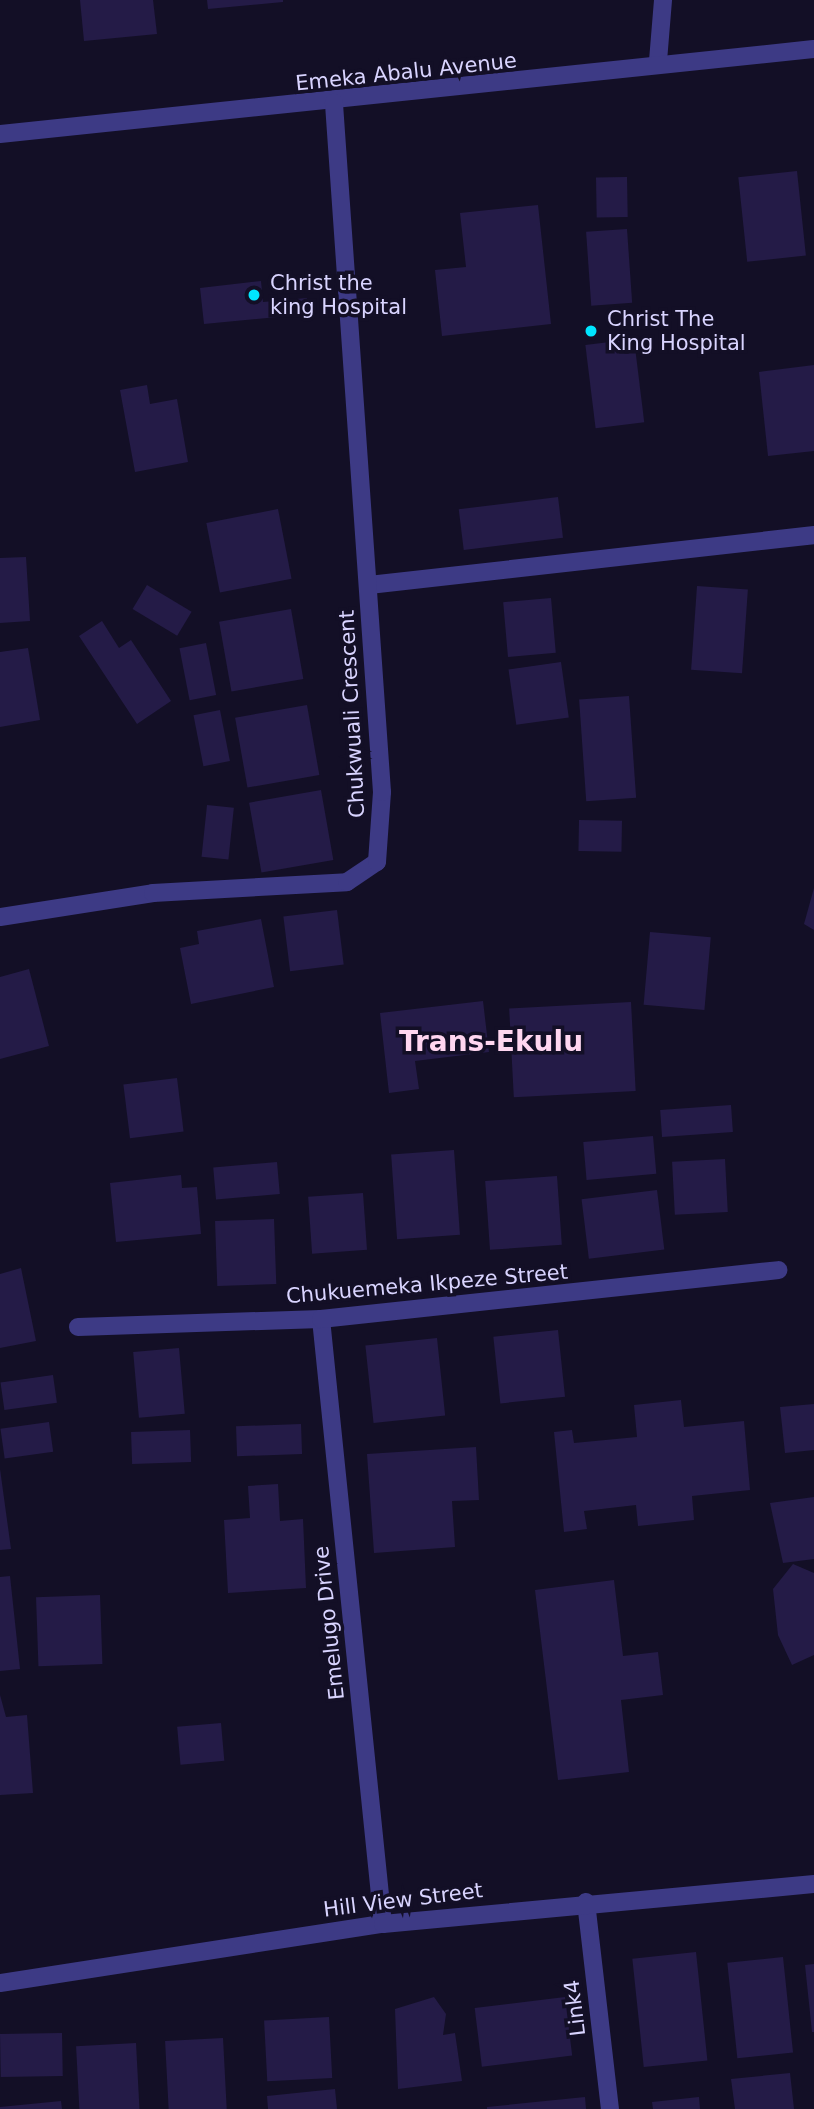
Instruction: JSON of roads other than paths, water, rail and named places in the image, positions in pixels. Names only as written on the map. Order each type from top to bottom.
[{"type":"street","points":[[658,61],[663,0]]},
{"type":"street","name":"Emeka Abalu Avenue","points":[[0,134],[633,72],[658,61],[814,49]]},
{"type":"street","name":"Chukwuali Crescent","points":[[0,917],[153,893],[347,882],[377,862],[382,792],[334,103]]},
{"type":"street","name":"Chukwuali Crescent","points":[[369,585],[814,536]]},
{"type":"street","name":"Chukuemeka Ikpeze Street","points":[[78,1327],[321,1319],[778,1270]]},
{"type":"street","name":"Emelugo Drive","points":[[321,1319],[383,1924]]},
{"type":"street","name":"Hill View Street","points":[[0,1983],[383,1924],[586,1902],[814,1884]]},
{"type":"street","name":"Link4","points":[[586,1902],[610,2109]]},
{"type":"place","name":"Christ the king Hospital","points":[[254,295]]},
{"type":"place","name":"Christ The King Hospital","points":[[591,331]]},
{"type":"district","name":"Trans-Ekulu","points":[[491,1042]]}]
